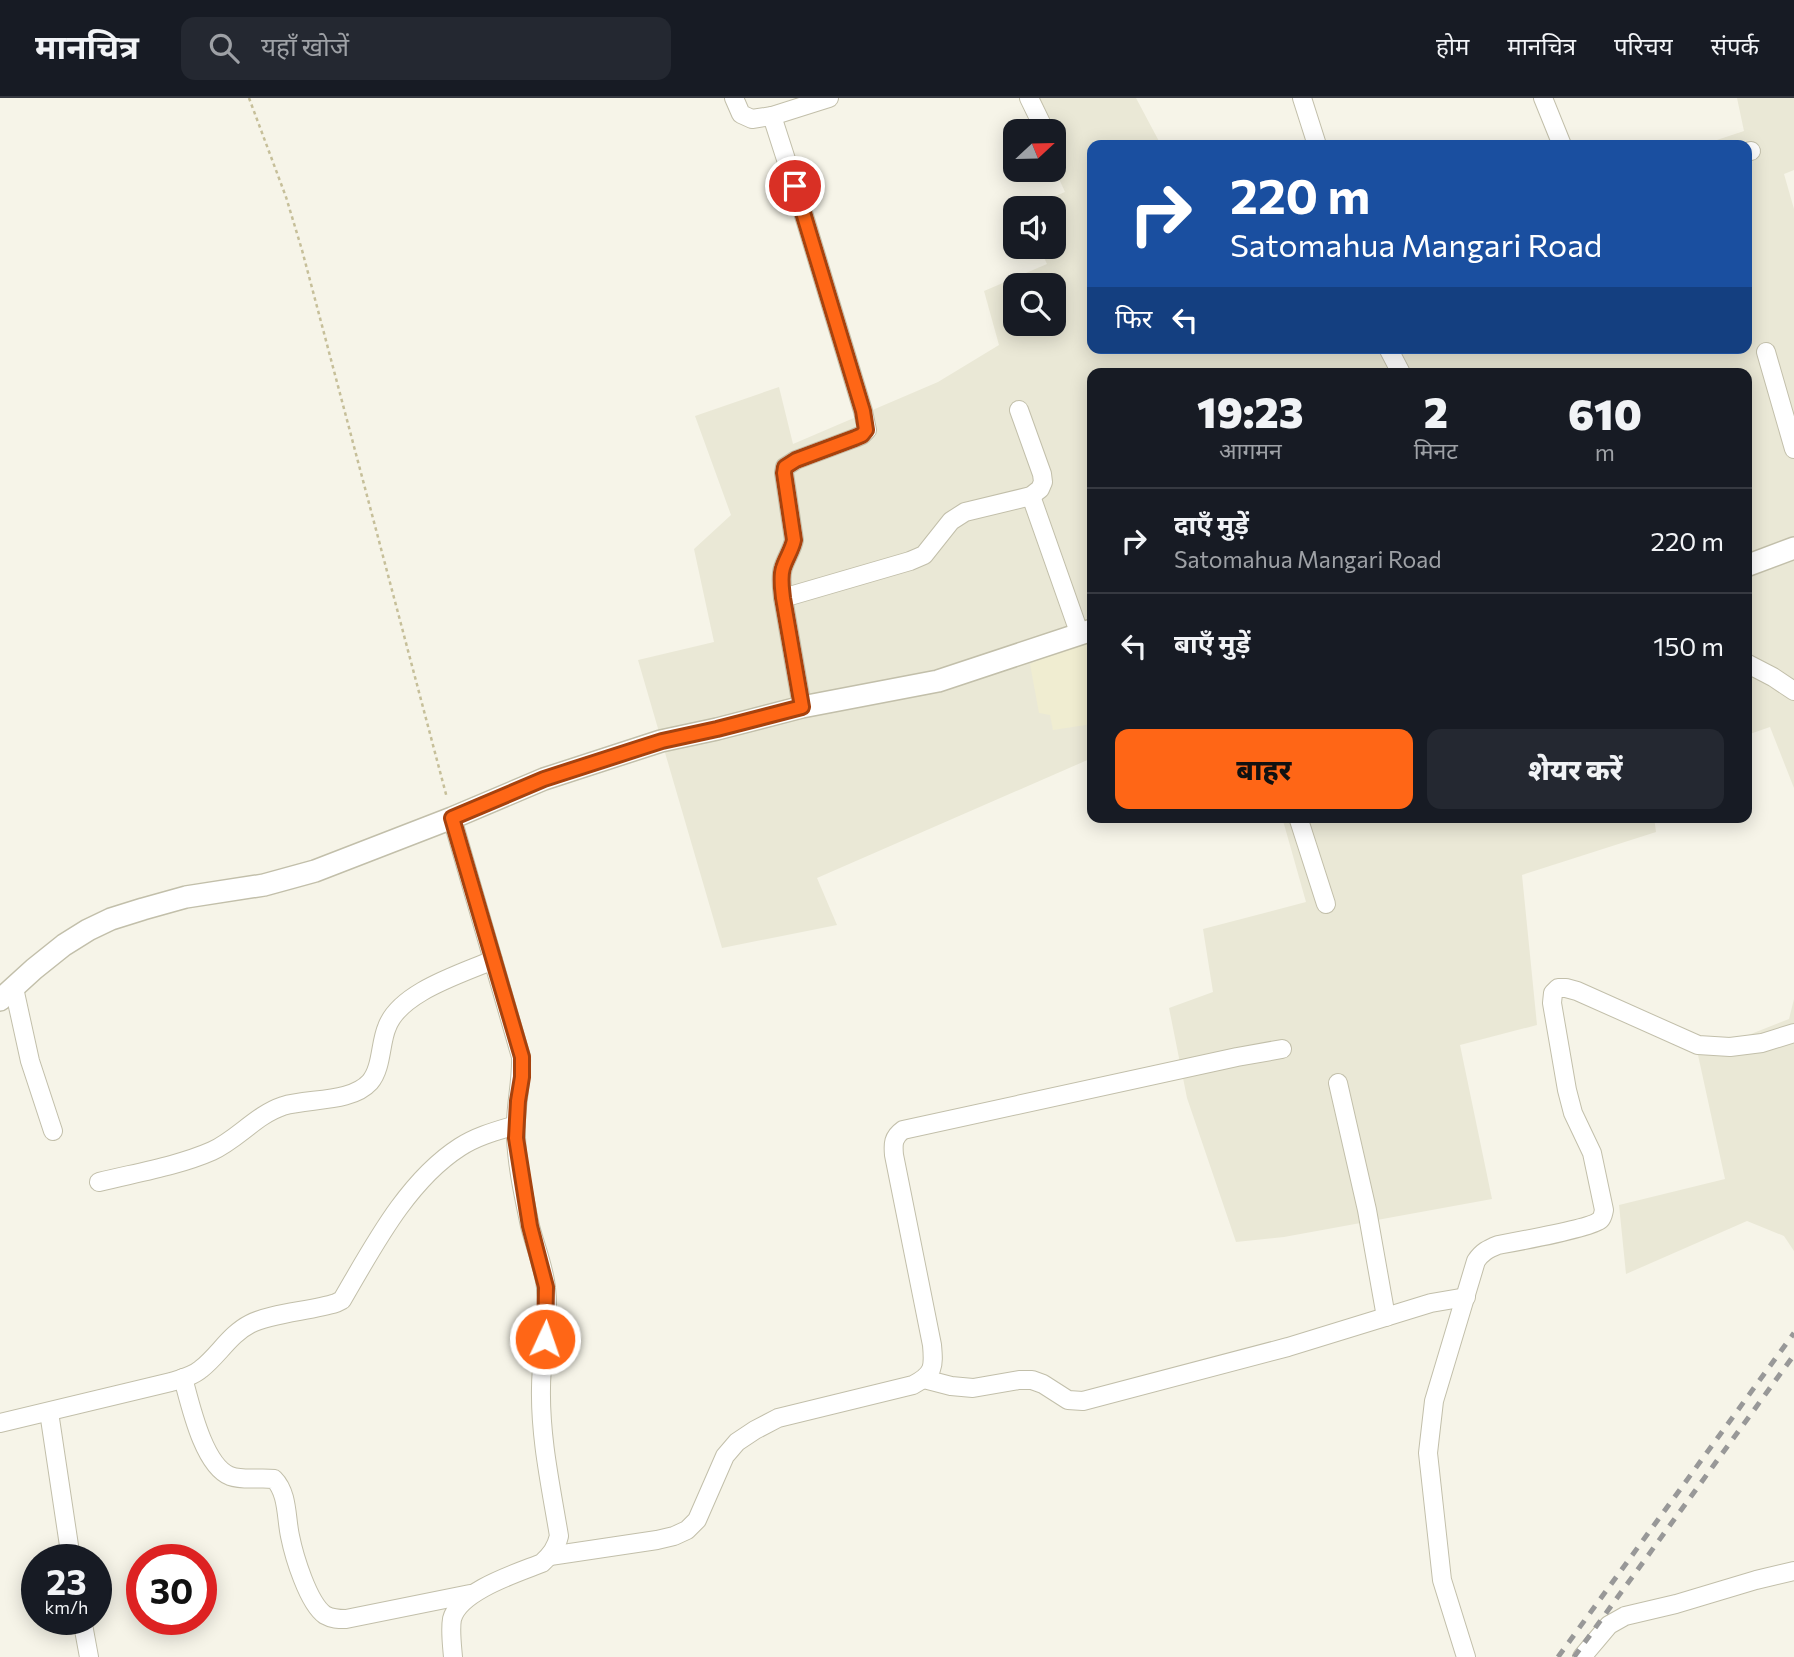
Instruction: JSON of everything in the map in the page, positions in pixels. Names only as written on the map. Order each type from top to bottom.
[{"type":"street","points":[[734,98],[741,114],[752,120],[829,98]]},
{"type":"street","points":[[1029,98],[1039,119]]},
{"type":"street","points":[[1302,98],[1315,140]]},
{"type":"street","points":[[1543,98],[1560,140]]},
{"type":"street","points":[[772,116],[863,411],[866,430],[862,435],[796,460],[785,467],[794,540],[781,579],[802,707]]},
{"type":"street","points":[[1766,352],[1794,449]]},
{"type":"street","points":[[783,598],[910,561],[924,555],[951,521],[965,512],[1031,496],[1040,489],[1042,474],[1019,410]]},
{"type":"street","points":[[53,1131],[5,992],[64,945],[111,919],[143,909],[186,897],[264,885],[315,871],[544,779],[662,741],[802,707],[938,681],[1086,633],[1031,496]]},
{"type":"street","points":[[1752,564],[1794,548]]},
{"type":"street","points":[[1752,666],[1794,691]]},
{"type":"street","points":[[183,1378],[209,1455],[220,1469],[230,1476],[274,1479],[279,1484],[290,1538],[300,1570],[311,1596],[327,1616],[346,1619],[474,1593],[542,1563],[550,1556],[559,1536],[541,1423],[546,1287],[530,1226],[516,1138],[522,1057],[452,818]]},
{"type":"street","points":[[1299,823],[1326,904]]},
{"type":"street","points":[[99,1182],[212,1151],[229,1142],[265,1114],[285,1106],[341,1097],[361,1089],[371,1081],[388,1024],[402,1005],[417,994],[493,960]]},
{"type":"street","points":[[1466,1657],[1442,1580],[1428,1453],[1434,1401],[1476,1261],[1487,1249],[1598,1222],[1604,1210],[1592,1153],[1573,1113],[1567,1090],[1552,1003],[1553,993],[1558,988],[1577,991],[1698,1045],[1730,1047],[1762,1043],[1794,1033]]},
{"type":"street","points":[[550,1556],[657,1540],[687,1530],[697,1520],[725,1456],[737,1442],[755,1430],[778,1418],[914,1385],[931,1371],[932,1345],[894,1155],[893,1145],[897,1134],[903,1130],[1282,1049]]},
{"type":"street","points":[[1338,1083],[1367,1210],[1386,1317]]},
{"type":"street","points":[[0,1423],[183,1378],[201,1369],[249,1324],[325,1307],[342,1300],[396,1213],[423,1178],[461,1146],[480,1136],[516,1125]]},
{"type":"street","points":[[924,1379],[973,1388],[1031,1380],[1043,1384],[1068,1400],[1083,1401],[1288,1347],[1431,1303],[1466,1297]]},
{"type":"street","points":[[49,1412],[69,1544]]},
{"type":"street","points":[[1582,1657],[1609,1625],[1625,1616],[1794,1571]]},
{"type":"street","points":[[453,1657],[452,1621],[457,1608],[474,1593]]},
{"type":"street","points":[[85,1635],[89,1657]]},
{"type":"path","points":[[249,98],[286,197],[302,250],[452,818]]},
{"type":"shaded area","points":[[1019,98],[1136,98],[1158,140],[1087,140],[1087,354],[1752,354],[1752,140],[1717,140],[1744,131],[1737,98],[1794,98],[1794,170],[1784,174],[1794,209],[1794,788],[1770,727],[1752,733],[1752,368],[1087,368],[1087,760],[817,878],[837,925],[722,948],[638,660],[714,642],[694,549],[731,515],[695,416],[779,387],[793,444],[938,382],[999,345],[984,291],[1003,283],[1003,336],[1066,336],[1066,273],[1026,273],[1047,264],[1045,259],[1066,259],[1066,196],[1056,196],[1065,192],[1060,182],[1066,182],[1066,119],[1030,119]]},
{"type":"shaded area","points":[[1087,640],[1087,725],[1053,730],[1050,715],[1039,713],[1030,664]]},
{"type":"shaded area","points":[[1284,823],[1655,823],[1656,832],[1522,875],[1537,1025],[1460,1045],[1492,1199],[1284,1237],[1236,1242],[1187,1098],[1169,1008],[1213,992],[1203,929],[1306,902]]},
{"type":"shaded area","points":[[1794,999],[1794,1251],[1784,1236],[1747,1221],[1626,1274],[1619,1205],[1725,1179],[1698,1055],[1789,1019]]},
{"type":"railway","points":[[1558,1657],[1794,1333]]},
{"type":"railway","points":[[1574,1657],[1794,1355]]},
{"type":"route","points":[[545,1339],[546,1287],[530,1226],[516,1138],[522,1057],[452,818],[544,779],[662,741],[802,707],[781,579],[794,540],[785,467],[796,460],[862,435],[866,430],[866,421],[795,186]]}]
